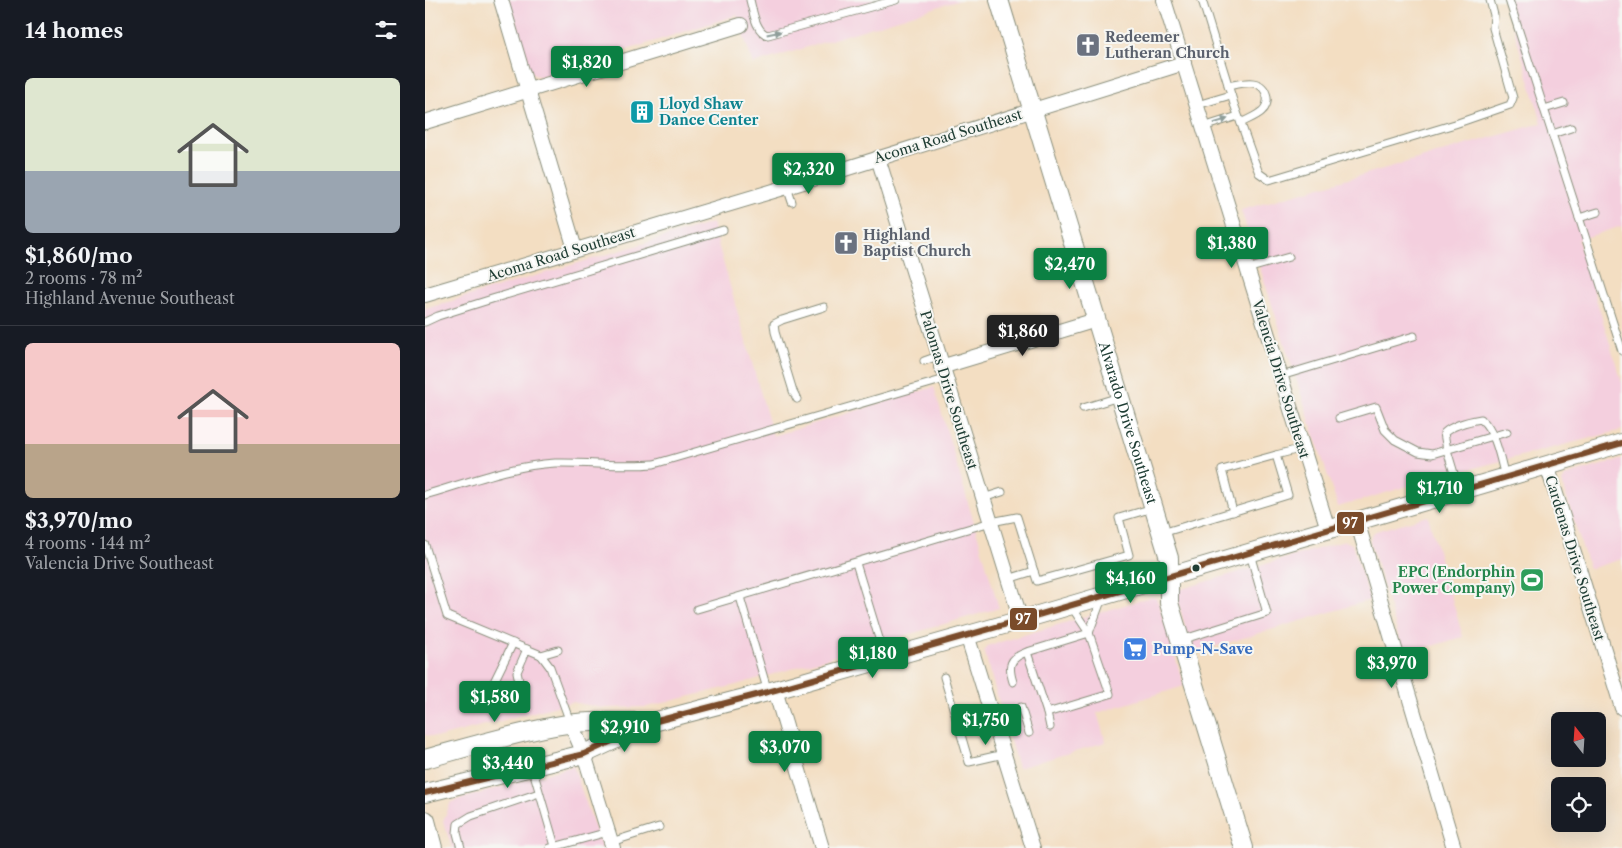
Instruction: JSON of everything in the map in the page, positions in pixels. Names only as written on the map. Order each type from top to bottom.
[{"type":"main road","points":[[425,821],[432,848]]},
{"type":"street","points":[[501,0],[575,249]]},
{"type":"street","name":"Alvarado Drive Southeast","points":[[999,0],[1169,558],[1169,603],[1245,848]]},
{"type":"street","name":"Valencia Drive Southeast","points":[[1164,0],[1328,529]]},
{"type":"street","points":[[425,122],[741,25]]},
{"type":"street","name":"Acoma Road Southeast","points":[[425,295],[787,187],[1184,63]]},
{"type":"street","name":"Palomas Drive Southeast","points":[[878,158],[1021,620]]},
{"type":"street","points":[[942,367],[1096,320]]},
{"type":"street","points":[[425,793],[584,754],[653,722],[772,691],[1071,606],[1249,552],[1622,444]]},
{"type":"street","name":"Cardenas Drive Southeast","points":[[1547,466],[1622,708]]},
{"type":"street","points":[[1357,521],[1454,848]]},
{"type":"street","points":[[967,635],[1033,848]]},
{"type":"street","points":[[772,691],[822,848]]},
{"type":"street","points":[[425,759],[557,725],[653,722]]},
{"type":"street","points":[[571,724],[584,754],[610,841]]},
{"type":"lane","points":[[750,0],[759,30],[763,34],[768,35],[896,0]]},
{"type":"lane","points":[[1202,0],[1228,86],[1259,173],[1269,180],[1455,124],[1510,105],[1513,98],[1493,28],[1494,14],[1490,0]]},
{"type":"lane","points":[[1509,0],[1622,351]]},
{"type":"lane","points":[[1203,127],[1239,119],[1263,111],[1268,100],[1266,90],[1258,83],[1246,82],[1228,86]]},
{"type":"lane","points":[[1197,105],[1231,95]]},
{"type":"lane","points":[[1544,109],[1564,103]]},
{"type":"lane","points":[[1552,134],[1571,128]]},
{"type":"lane","points":[[787,187],[792,202]]},
{"type":"lane","points":[[1579,218],[1598,212]]},
{"type":"lane","points":[[425,322],[483,302],[723,230]]},
{"type":"lane","points":[[1247,269],[1289,257]]},
{"type":"lane","points":[[797,399],[774,324],[781,320],[824,308]]},
{"type":"lane","points":[[1281,376],[1414,336]]},
{"type":"lane","points":[[924,361],[942,367]]},
{"type":"lane","points":[[425,495],[525,466],[555,463],[629,466],[654,464],[942,367]]},
{"type":"lane","points":[[1083,408],[1119,396]]},
{"type":"lane","points":[[1339,418],[1376,407],[1385,430],[1395,440],[1418,452],[1432,454],[1507,432]]},
{"type":"lane","points":[[1459,491],[1444,433],[1449,428],[1475,420],[1481,419],[1487,424],[1493,436],[1505,478]]},
{"type":"lane","points":[[1233,512],[1221,470],[1303,448]]},
{"type":"lane","points":[[1162,534],[1288,495],[1276,455]]},
{"type":"lane","points":[[983,498],[1002,492]]},
{"type":"lane","points":[[697,609],[991,522],[1017,517],[1037,581],[1129,555],[1119,518],[1154,508]]},
{"type":"lane","points":[[425,545],[447,616],[541,655],[550,667],[571,724]]},
{"type":"lane","points":[[1180,640],[1267,613],[1249,552]]},
{"type":"lane","points":[[856,563],[885,659]]},
{"type":"lane","points":[[1008,579],[1034,571]]},
{"type":"lane","points":[[1089,633],[1103,596]]},
{"type":"lane","points":[[741,597],[772,691]]},
{"type":"lane","points":[[1047,713],[1109,694],[1089,633],[1071,606]]},
{"type":"lane","points":[[1013,682],[1010,670],[1013,659],[1017,655],[1089,633]]},
{"type":"lane","points":[[513,643],[489,692],[489,696],[497,702],[515,705],[523,700],[517,672],[527,649]]},
{"type":"lane","points":[[541,655],[558,650]]},
{"type":"lane","points":[[1027,652],[1051,727]]},
{"type":"lane","points":[[944,677],[969,762],[1004,754]]},
{"type":"lane","points":[[1021,707],[1029,733]]},
{"type":"lane","points":[[531,766],[553,847],[610,841],[659,826]]},
{"type":"lane","points":[[461,848],[457,833],[458,824],[471,816],[539,793]]},
{"type":"shaded area","points":[[509,0],[960,0],[753,64],[737,15],[542,77],[534,75],[530,70]]},
{"type":"shaded area","points":[[1505,0],[1622,0],[1622,226],[1578,240],[1622,383],[1622,430],[1439,477],[1338,507],[1241,210],[1542,123]]},
{"type":"shaded area","points":[[712,223],[773,436],[934,387],[999,608],[736,685],[647,707],[604,708],[572,702],[439,737],[425,735],[425,309]]},
{"type":"shaded area","points":[[1622,459],[1622,559],[1589,569],[1562,482],[1568,475]]},
{"type":"shaded area","points":[[1428,516],[1463,637],[1404,654],[1370,541],[1372,534],[1376,531]]},
{"type":"shaded area","points":[[1345,541],[1352,544],[1370,600],[1193,653],[1176,595],[1178,590]]},
{"type":"shaded area","points":[[1151,597],[1156,598],[1159,604],[1184,686],[1097,713],[1106,742],[1018,768],[984,651],[987,646]]},
{"type":"shaded area","points":[[573,766],[602,848],[452,848],[443,821],[451,802]]},
{"type":"transit line","name":"97","points":[[425,793],[584,754],[653,722],[775,690],[1021,620],[1622,443]]},
{"type":"place","name":"Redeemer Lutheran Church","points":[[1088,45]]},
{"type":"place","name":"Lloyd Shaw Dance Center","points":[[642,112]]},
{"type":"place","name":"Highland Baptist Church","points":[[846,243]]},
{"type":"place","name":"EPC (Endorphin Power Company)","points":[[1532,580]]},
{"type":"place","name":"Pump-N-Save","points":[[1135,649]]}]
